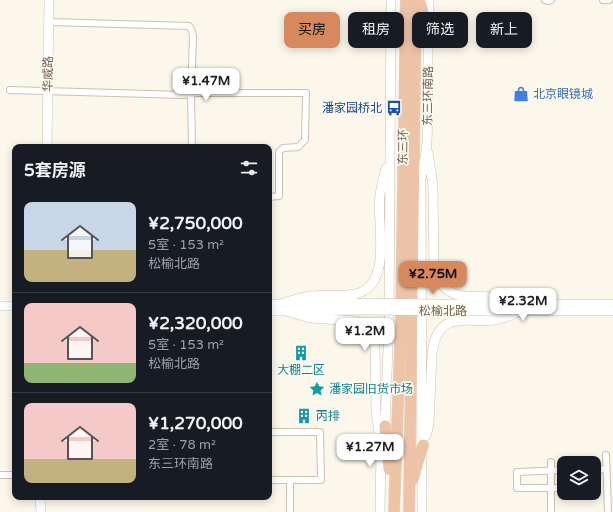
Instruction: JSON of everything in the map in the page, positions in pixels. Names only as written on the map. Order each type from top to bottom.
[{"type":"highway","name":"东三环","points":[[406,0],[406,293]]},
{"type":"highway","name":"东三环","points":[[406,293],[418,0]]},
{"type":"highway","points":[[418,0],[422,12]]},
{"type":"highway","points":[[406,293],[409,512]]},
{"type":"highway","points":[[394,512],[406,321]]},
{"type":"highway","points":[[385,426],[390,485],[394,495]]},
{"type":"highway","points":[[408,494],[423,445]]},
{"type":"street","name":"华威路","points":[[47,144],[49,0]]},
{"type":"street","points":[[381,447],[385,426],[389,323],[391,0]]},
{"type":"street","name":"东三环南路","points":[[429,0],[429,12]]},
{"type":"street","points":[[544,0],[551,0]]},
{"type":"street","points":[[603,0],[609,0]]},
{"type":"street","points":[[49,22],[189,26],[193,36],[191,94],[192,144]]},
{"type":"street","name":"东三环南路","points":[[426,144],[429,48]]},
{"type":"street","points":[[10,90],[184,95],[196,93],[306,92],[305,140],[298,147],[283,148],[279,152],[279,196],[272,197]]},
{"type":"street","points":[[426,144],[433,186],[434,271],[438,281],[448,291],[464,296],[495,297],[521,307]]},
{"type":"street","points":[[422,512],[423,445],[421,179],[426,144]]},
{"type":"street","points":[[272,310],[311,296],[347,295],[360,293],[376,278],[380,265],[380,195],[390,151]]},
{"type":"street","name":"松榆北路","points":[[283,307],[521,307],[613,304]]},
{"type":"street","points":[[272,305],[283,307],[310,318],[356,320],[368,328],[372,335],[375,347],[376,412],[381,447],[380,512]]},
{"type":"street","points":[[0,306],[12,306]]},
{"type":"street","points":[[423,445],[430,424],[432,354],[436,335],[451,322],[462,320],[496,320],[521,307]]},
{"type":"street","name":"松榆北路","points":[[521,307],[613,311]]},
{"type":"street","points":[[272,432],[320,432],[321,480],[272,480]]},
{"type":"street","points":[[606,455],[608,512]]},
{"type":"street","points":[[551,462],[551,512]]},
{"type":"street","points":[[601,469],[606,469]]},
{"type":"street","points":[[557,471],[517,472],[518,488],[557,488]]},
{"type":"street","points":[[0,475],[12,475]]},
{"type":"street","points":[[290,480],[290,512]]},
{"type":"street","points":[[40,500],[40,512]]},
{"type":"place","name":"北京眼镜城","points":[[521,94]]},
{"type":"place","name":"潘家园桥北","points":[[394,108]]},
{"type":"place","name":"大棚二区","points":[[301,353]]},
{"type":"place","name":"潘家园旧货市场","points":[[317,389]]},
{"type":"place","name":"丙排","points":[[304,416]]}]
